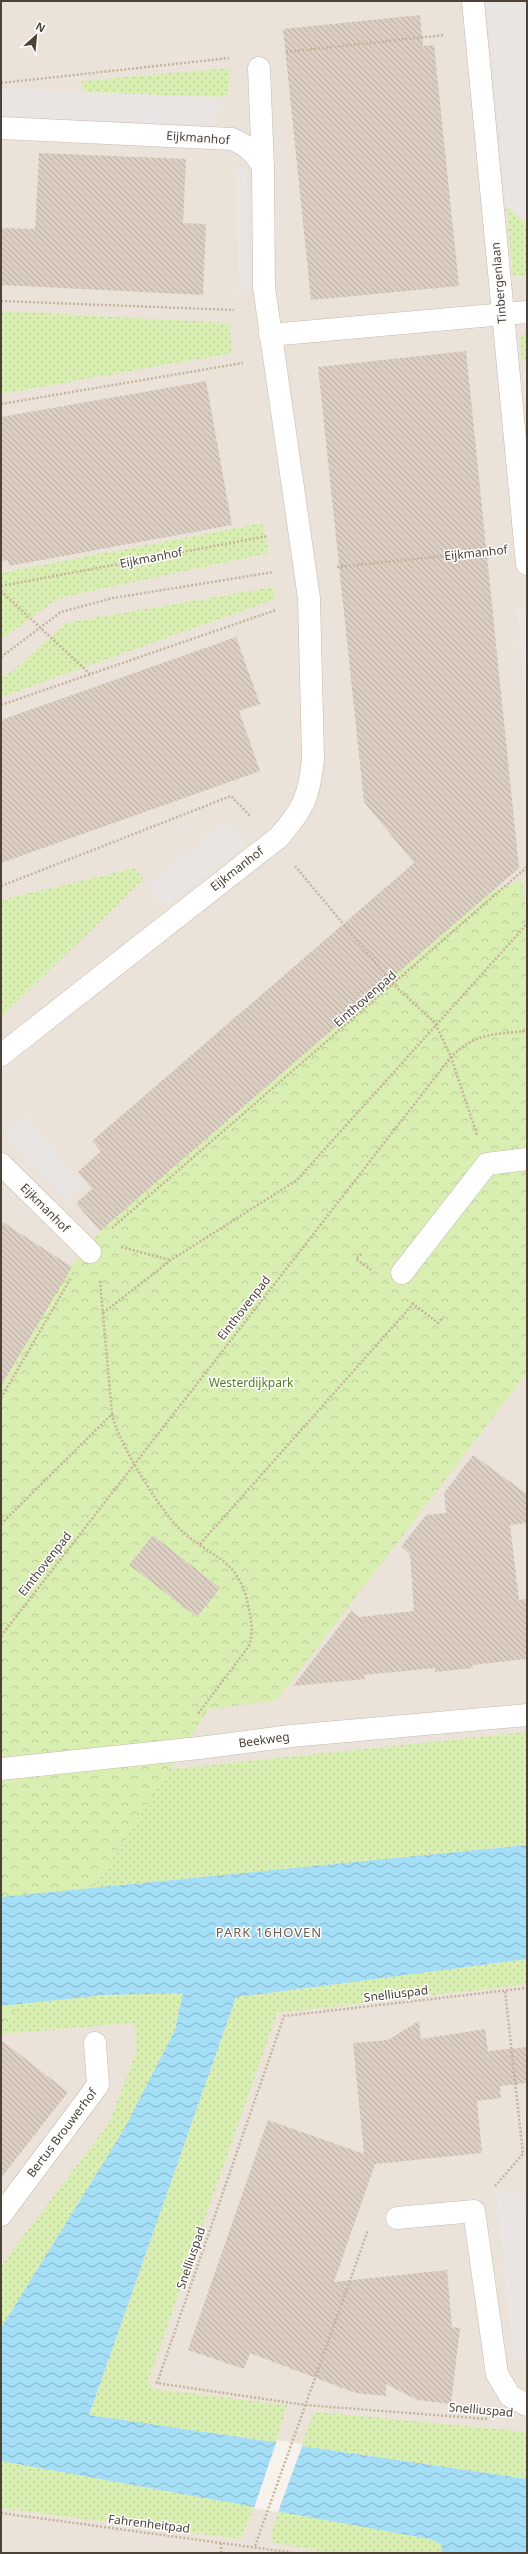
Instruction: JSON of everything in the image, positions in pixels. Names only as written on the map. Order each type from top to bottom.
[{"type":"street","name":"Tinbergenlaan","points":[[473,1],[526,556]]},
{"type":"street","points":[[258,68],[263,167]]},
{"type":"street","name":"Eijkmanhof","points":[[1,128],[232,139],[247,145],[256,155],[263,167],[264,287],[273,358],[309,598],[313,759],[310,782],[304,804],[295,818],[273,840],[1,1055]]},
{"type":"street","points":[[270,334],[527,312]]},
{"type":"street","points":[[402,1273],[487,1164],[527,1159]]},
{"type":"street","name":"Eijkmanhof","points":[[1,1164],[94,1248]]},
{"type":"street","name":"Beekweg","points":[[1,1769],[199,1748],[291,1736],[527,1715]]},
{"type":"street","name":"Bertus Brouwerhof","points":[[1,2215],[98,2085],[95,2043]]},
{"type":"street","points":[[397,2218],[474,2211],[497,2374],[510,2396],[527,2405]]},
{"type":"path","points":[[281,53],[450,34]]},
{"type":"path","points":[[1,83],[235,58]]},
{"type":"path","points":[[1,301],[267,311]]},
{"type":"path","points":[[1,404],[273,358]]},
{"type":"path","name":"Eijkmanhof","points":[[1,586],[300,530]]},
{"type":"path","name":"Eijkmanhof","points":[[1,656],[61,612],[113,598],[260,573],[526,556]]},
{"type":"path","points":[[1,591],[91,675]]},
{"type":"path","points":[[1,705],[309,598]]},
{"type":"path","points":[[1,886],[232,796],[273,840],[394,985],[436,1023],[451,1057],[487,1164]]},
{"type":"path","name":"Einthovenpad","points":[[1,1398],[76,1270],[113,1227],[394,985],[527,867]]},
{"type":"path","points":[[103,1314],[170,1260],[297,1180],[436,1023],[527,924]]},
{"type":"path","name":"Einthovenpad","points":[[1,1636],[451,1057],[471,1040],[494,1034],[527,1031]]},
{"type":"path","points":[[94,1248],[170,1260]]},
{"type":"path","points":[[100,1280],[112,1414],[119,1438],[176,1525],[235,1571],[241,1579],[247,1594],[252,1636],[243,1654],[196,1716]]},
{"type":"path","points":[[200,1544],[413,1304]]},
{"type":"path","points":[[1,1524],[112,1414]]},
{"type":"path","name":"Snelliuspad","points":[[488,2420],[305,2405],[157,2384],[284,2016],[527,1988]]},
{"type":"path","points":[[474,2211],[523,2154],[505,1991]]},
{"type":"path","points":[[255,2546],[370,2223],[397,2218]]},
{"type":"path","name":"Fahrenheitpad","points":[[1,2514],[255,2546],[295,2553]]},
{"type":"path","points":[[221,2542],[221,2553]]},
{"type":"shaded area","points":[[1,1],[527,1],[527,2553],[1,2553]]},
{"type":"shaded area","points":[[486,1],[527,1],[527,224],[506,206]]},
{"type":"shaded area","points":[[2,89],[217,97],[216,125],[1,117]]},
{"type":"shaded area","points":[[235,169],[247,169],[249,290],[238,290]]},
{"type":"shaded area","points":[[522,359],[527,363],[527,404],[524,380]]},
{"type":"shaded area","points":[[516,608],[525,608],[527,622],[527,719]]},
{"type":"shaded area","points":[[229,820],[247,844],[166,907],[148,884]]},
{"type":"shaded area","points":[[23,1115],[85,1185],[66,1202],[4,1132]]},
{"type":"shaded area","points":[[523,2190],[527,2224],[527,2359],[513,2360],[496,2193]]},
{"type":"green space","points":[[230,68],[228,95],[217,97],[83,92],[82,81]]},
{"type":"green space","points":[[506,206],[527,224],[527,275],[513,276]]},
{"type":"green space","points":[[1,311],[229,323],[232,353],[1,394]]},
{"type":"green space","points":[[527,331],[527,363],[522,359],[520,339]]},
{"type":"green space","points":[[262,523],[269,553],[59,598],[1,639],[1,573]]},
{"type":"green space","points":[[273,587],[275,599],[1,697],[1,676],[13,671],[66,623]]},
{"type":"green space","points":[[135,868],[143,880],[1,1017],[1,900]]},
{"type":"green space","name":"Westerdijkpark","points":[[522,880],[527,922],[527,1373],[277,1700],[208,1710],[1,2033],[1,1387],[72,1265],[100,1231],[494,890]]},
{"type":"green space","points":[[527,1732],[527,1845],[1,1897],[1,1787]]},
{"type":"green space","points":[[527,1959],[527,1984],[277,2013],[148,2381],[154,2389],[287,2405],[276,2442],[89,2416],[236,1997]]},
{"type":"green space","points":[[183,1992],[175,2030],[123,2131],[1,2328],[1,2266],[109,2123],[137,2050],[134,2023],[1,2034],[1,2006],[104,1995]]},
{"type":"green space","points":[[318,2412],[527,2432],[527,2479],[301,2446],[312,2417]]},
{"type":"green space","points":[[1,2461],[254,2506],[241,2539],[1,2508]]},
{"type":"green space","points":[[279,2510],[430,2539],[441,2544],[442,2553],[331,2553],[271,2542],[271,2535]]},
{"type":"water","points":[[527,1845],[527,1959],[236,1997],[89,2415],[527,2479],[527,2553],[442,2553],[441,2544],[430,2539],[1,2461],[1,2328],[123,2131],[175,2030],[183,1993],[104,1995],[1,2006],[1,1897]]},
{"type":"pier","points":[[277,2440],[303,2444],[278,2512],[254,2508]]},
{"type":"building","points":[[420,15],[423,46],[434,45],[459,286],[311,300],[283,29]]},
{"type":"building","points":[[39,153],[186,159],[183,223],[206,224],[203,295],[1,285],[1,228],[35,229]]},
{"type":"building","points":[[466,351],[519,868],[100,1231],[76,1203],[92,1189],[78,1172],[101,1151],[92,1141],[414,863],[364,802],[318,367]]},
{"type":"building","points":[[206,381],[232,525],[9,566],[8,560],[1,561],[1,417]]},
{"type":"building","points":[[236,637],[260,704],[239,711],[260,771],[1,863],[1,720]]},
{"type":"building","points":[[1,1221],[72,1267],[1,1386]]},
{"type":"building","points":[[473,1455],[527,1494],[527,1523],[510,1525],[519,1600],[527,1599],[527,1659],[472,1665],[473,1668],[435,1672],[435,1668],[364,1675],[365,1679],[293,1686],[351,1611],[359,1617],[414,1611],[410,1554],[401,1547],[426,1515],[446,1513],[444,1493]]},
{"type":"building","points":[[153,1535],[220,1588],[197,1617],[129,1565]]},
{"type":"building","points":[[419,2021],[421,2039],[485,2029],[488,2051],[527,2047],[527,2083],[500,2086],[501,2098],[477,2101],[482,2153],[375,2164],[334,2282],[447,2270],[452,2327],[460,2328],[451,2404],[417,2400],[386,2384],[386,2396],[356,2393],[250,2353],[244,2369],[188,2350],[268,2120],[364,2154],[353,2043],[388,2040]]},
{"type":"building","points":[[1,2040],[68,2092],[1,2178]]},
{"type":"district","name":"PARK 16HOVEN","points":[[269,1932]]}]
